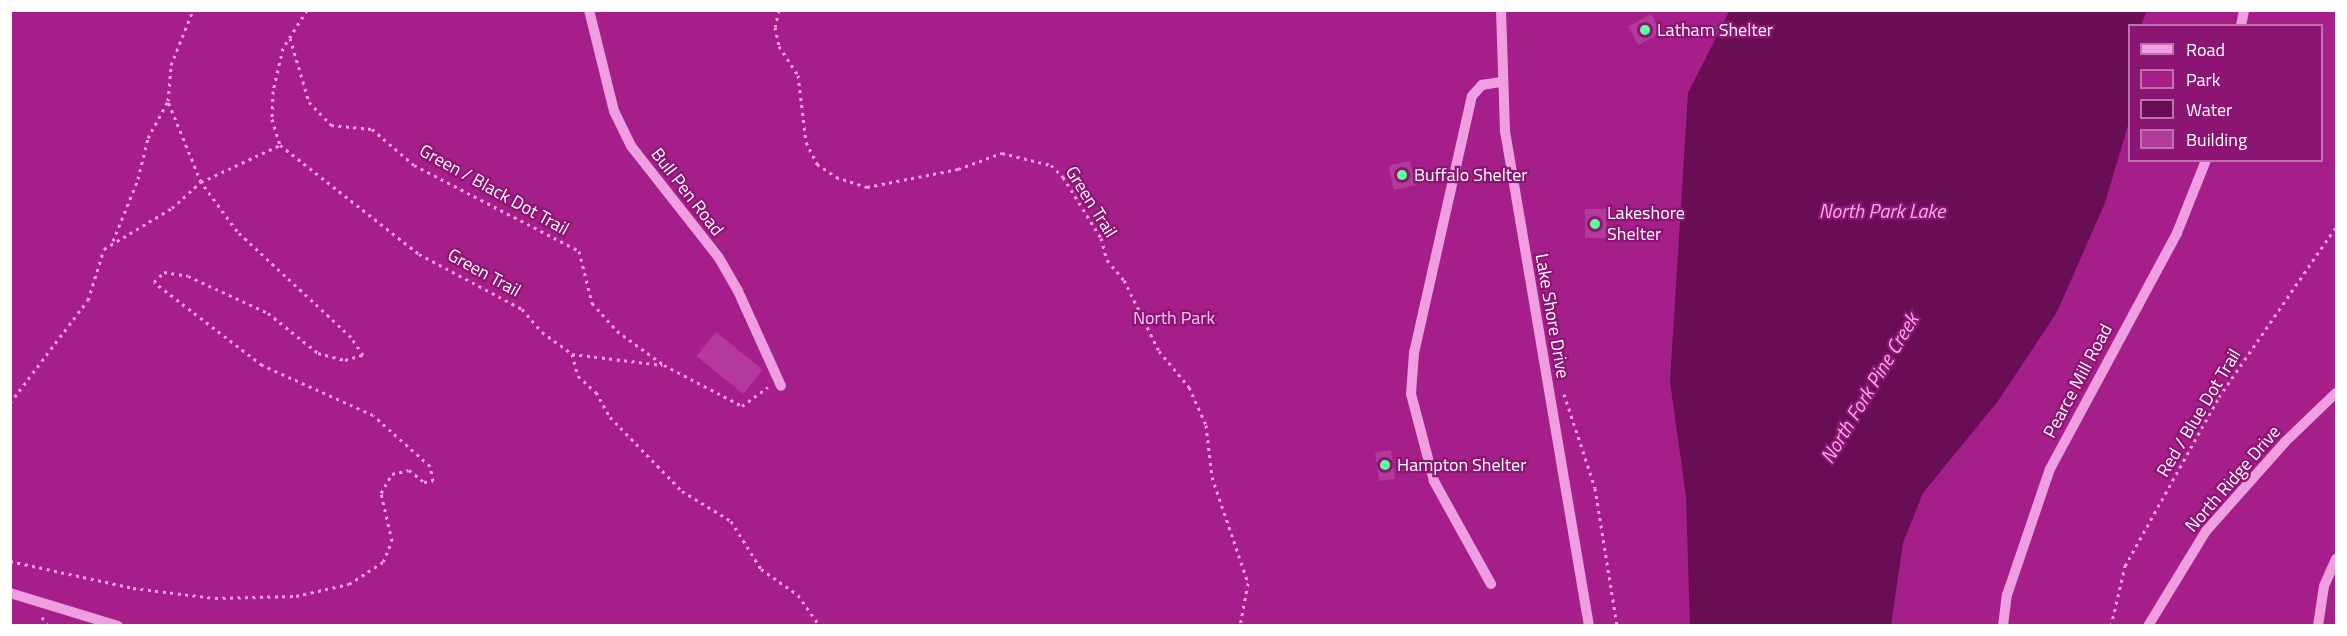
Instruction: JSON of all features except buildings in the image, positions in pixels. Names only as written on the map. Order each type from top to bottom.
[{"type":"street","name":"Bull Pen Road","points":[[589,10],[614,111],[631,146],[718,258],[738,291],[779,383]]},
{"type":"street","name":"Lake Shore Drive","points":[[1501,10],[1500,82],[1589,626]]},
{"type":"street","points":[[1491,584],[1434,481],[1411,394],[1419,329],[1472,96],[1482,85],[1500,82]]},
{"type":"street","name":"Pearce Mill Road","points":[[2003,626],[2007,595],[2050,469],[2177,233],[2205,162]]},
{"type":"street","name":"North Ridge Drive","points":[[2148,626],[2206,531],[2284,442],[2337,393]]},
{"type":"street","points":[[2318,626],[2324,586],[2337,559]]},
{"type":"street","points":[[10,593],[118,626]]},
{"type":"path","points":[[10,403],[88,300],[94,269],[113,241],[138,179],[148,138],[168,101],[171,65],[193,10]]},
{"type":"path","points":[[113,241],[172,208],[201,182],[280,145],[272,119],[273,91],[283,48],[307,10]]},
{"type":"path","name":"Green Trail","points":[[779,10],[775,27],[779,46],[798,75],[806,142],[817,164],[836,177],[867,187],[958,170],[1002,153],[1051,165],[1063,177],[1101,238],[1107,260],[1124,280],[1159,351],[1189,387],[1206,425],[1212,477],[1248,583],[1239,626]]},
{"type":"path","name":"Green / Black Dot Trail","points":[[290,36],[309,102],[331,124],[372,129],[414,165],[579,251],[592,303],[617,331],[664,365],[742,406],[779,383]]},
{"type":"path","points":[[10,561],[133,588],[215,597],[296,596],[349,584],[384,562],[392,541],[381,493],[392,474],[409,470],[424,482],[433,481],[430,466],[373,415],[262,364],[154,282],[164,272],[188,276],[268,313],[318,353],[345,360],[363,355],[351,337],[237,231],[201,182],[168,101]]},
{"type":"path","name":"Green Trail","points":[[280,145],[375,223],[419,254],[522,309],[542,332],[572,354]]},
{"type":"path","name":"Red / Blue Dot Trail","points":[[2111,626],[2125,566],[2219,397],[2337,227]]},
{"type":"path","points":[[664,365],[572,354],[578,376],[596,392],[610,417],[682,491],[731,521],[761,570],[798,595],[820,626]]},
{"type":"path","points":[[1561,389],[1574,413],[1595,488],[1617,626]]},
{"type":"green space","name":"North Park","points":[[10,11],[2336,11],[2336,625],[11,625]]},
{"type":"water","name":"North Park Lake","points":[[1730,10],[2147,11],[2141,24],[2128,24],[2128,125],[2105,203],[2057,312],[1998,401],[1923,493],[1903,543],[1891,625],[1690,625],[1686,496],[1670,382],[1688,93]]},
{"type":"place","name":"Latham Shelter","points":[[1645,30]]},
{"type":"place","name":"Buffalo Shelter","points":[[1402,175]]},
{"type":"place","name":"Lakeshore Shelter","points":[[1595,224]]},
{"type":"place","name":"Hampton Shelter","points":[[1385,465]]},
{"type":"water label","name":"North Fork Pine Creek","points":[[1869,388]]}]
